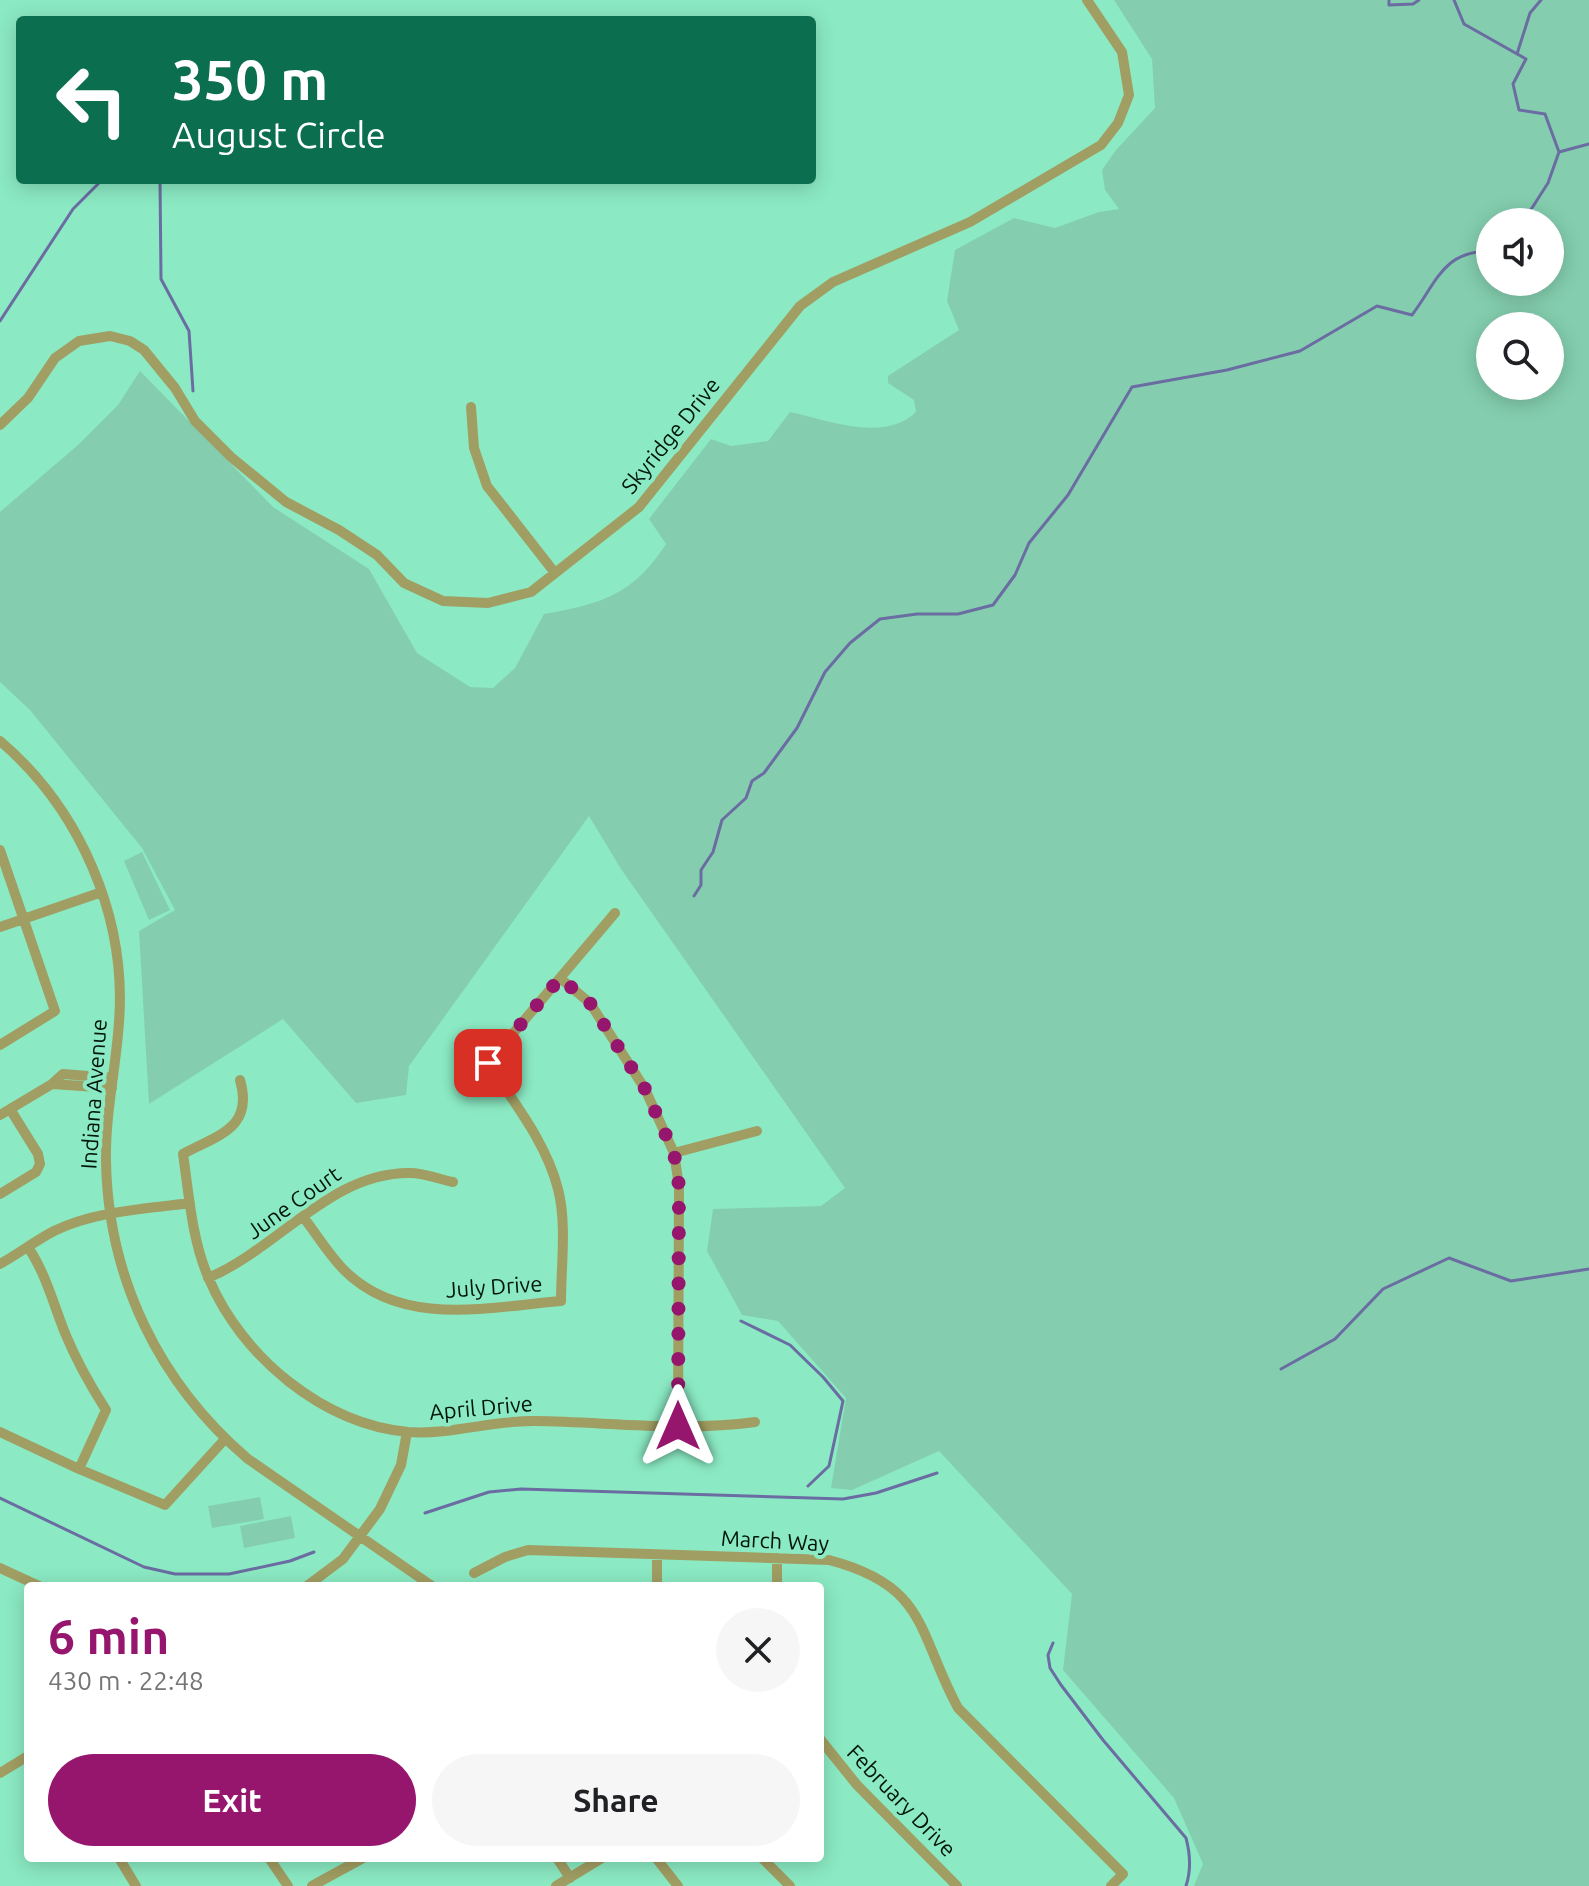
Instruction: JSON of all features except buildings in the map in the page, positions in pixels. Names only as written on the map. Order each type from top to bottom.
[{"type":"street","name":"Skyridge Drive","points":[[0,425],[28,398],[55,358],[79,341],[110,336],[130,341],[144,350],[175,388],[195,421],[231,457],[286,502],[339,530],[377,555],[404,583],[443,601],[488,603],[531,592],[639,507],[800,306],[833,282],[970,222],[1101,145],[1118,123],[1129,95],[1122,52],[1087,0]]},
{"type":"street","points":[[471,407],[474,448],[487,486],[555,573]]},
{"type":"street","name":"Indiana Avenue","points":[[1,745],[32,772],[67,818],[85,850],[113,929],[120,985],[120,1021],[106,1159],[110,1214],[123,1273],[148,1337],[180,1388],[225,1439],[248,1459],[426,1582]]},
{"type":"street","points":[[0,850],[55,1011],[0,1045]]},
{"type":"street","points":[[0,927],[102,892]]},
{"type":"street","points":[[615,913],[560,978],[590,1003],[604,1023],[645,1089],[674,1153],[679,1186],[678,1426]]},
{"type":"street","name":"July Drive","points":[[304,1218],[344,1270],[388,1301],[413,1308],[442,1310],[561,1301],[559,1192],[549,1159],[488,1063],[560,978]]},
{"type":"street","points":[[0,1115],[52,1084],[78,1080],[112,1083]]},
{"type":"street","name":"April Drive","points":[[240,1080],[244,1103],[235,1125],[183,1154],[190,1203],[208,1278],[226,1312],[269,1365],[298,1388],[335,1410],[368,1424],[407,1432],[448,1432],[531,1421],[678,1426],[755,1422]]},
{"type":"street","points":[[0,1194],[36,1172],[40,1164],[38,1154],[10,1109]]},
{"type":"street","points":[[674,1153],[757,1131]]},
{"type":"street","name":"June Court","points":[[208,1278],[244,1261],[334,1194],[359,1181],[387,1174],[413,1173],[453,1182]]},
{"type":"street","points":[[0,1264],[64,1227],[110,1214],[190,1203]]},
{"type":"street","points":[[28,1247],[45,1277],[65,1334],[106,1410],[79,1469]]},
{"type":"street","points":[[0,1432],[165,1505],[225,1439]]},
{"type":"street","points":[[312,1582],[343,1559],[393,1486],[401,1465],[407,1432]]},
{"type":"street","name":"March Way","points":[[474,1573],[505,1557],[528,1550],[829,1560],[877,1577],[896,1591],[925,1631],[958,1708],[1123,1874],[1111,1886]]},
{"type":"street","points":[[657,1555],[657,1582]]},
{"type":"street","points":[[777,1558],[777,1582]]},
{"type":"street","points":[[0,1568],[30,1582]]},
{"type":"street","name":"February Drive","points":[[824,1744],[857,1785],[957,1886]]},
{"type":"street","points":[[0,1773],[24,1758]]},
{"type":"street","points":[[121,1862],[136,1886]]},
{"type":"street","points":[[272,1862],[288,1886]]},
{"type":"street","points":[[312,1886],[356,1862]]},
{"type":"street","points":[[560,1862],[570,1878]]},
{"type":"street","points":[[556,1886],[596,1862]]},
{"type":"street","points":[[659,1862],[678,1886]]},
{"type":"street","points":[[766,1862],[790,1886]]},
{"type":"green space","points":[[1114,0],[1589,0],[1589,1886],[1194,1886],[1203,1864],[1174,1798],[1063,1670],[1072,1594],[939,1451],[852,1490],[831,1488],[846,1398],[778,1321],[742,1315],[707,1251],[713,1209],[821,1206],[845,1188],[621,869],[589,816],[409,1066],[406,1095],[356,1103],[283,1019],[149,1104],[139,931],[175,910],[142,848],[30,710],[0,682],[0,512],[78,445],[118,405],[140,371],[273,507],[369,569],[417,653],[470,687],[493,688],[515,668],[544,614],[582,606],[614,594],[628,586],[654,561],[666,544],[649,519],[711,439],[731,446],[768,441],[790,412],[838,424],[872,428],[903,421],[916,412],[914,400],[888,383],[888,376],[959,330],[947,301],[955,250],[1014,218],[1055,228],[1099,212],[1119,209],[1105,190],[1102,170],[1155,108],[1152,59]]},
{"type":"green space","points":[[142,852],[170,910],[149,920],[124,861]]},
{"type":"green space","points":[[260,1497],[264,1519],[212,1528],[208,1506]]},
{"type":"green space","points":[[291,1516],[295,1538],[244,1548],[240,1526]]},
{"type":"waterway","points":[[1389,0],[1389,5],[1413,4],[1419,0]]},
{"type":"waterway","points":[[1454,0],[1464,24],[1526,59],[1513,84],[1519,110],[1545,114],[1559,152],[1548,183],[1532,208]]},
{"type":"waterway","points":[[1517,54],[1530,13],[1541,0]]},
{"type":"waterway","points":[[1559,152],[1589,144]]},
{"type":"waterway","points":[[0,321],[73,209],[98,184]]},
{"type":"waterway","points":[[160,184],[161,279],[189,331],[193,391]]},
{"type":"waterway","points":[[694,896],[701,885],[701,870],[713,852],[722,820],[746,798],[752,781],[764,773],[797,728],[825,672],[850,643],[880,619],[917,614],[958,614],[993,605],[1015,575],[1029,543],[1068,495],[1132,387],[1227,370],[1300,351],[1377,306],[1412,315],[1435,280],[1451,263],[1476,252]]},
{"type":"waterway","points":[[1281,1369],[1335,1339],[1383,1289],[1449,1258],[1511,1281],[1589,1269]]},
{"type":"waterway","points":[[741,1321],[790,1345],[843,1401],[829,1466],[808,1486]]},
{"type":"waterway","points":[[425,1513],[489,1492],[521,1489],[843,1499],[876,1493],[937,1473]]},
{"type":"waterway","points":[[0,1498],[144,1567],[175,1574],[229,1574],[290,1561],[314,1552]]},
{"type":"waterway","points":[[1053,1643],[1048,1655],[1050,1668],[1061,1685],[1186,1838],[1189,1862],[1186,1886]]},
{"type":"route","points":[[488,1063],[560,978],[590,1003],[645,1089],[674,1153],[679,1186],[678,1426]]}]
